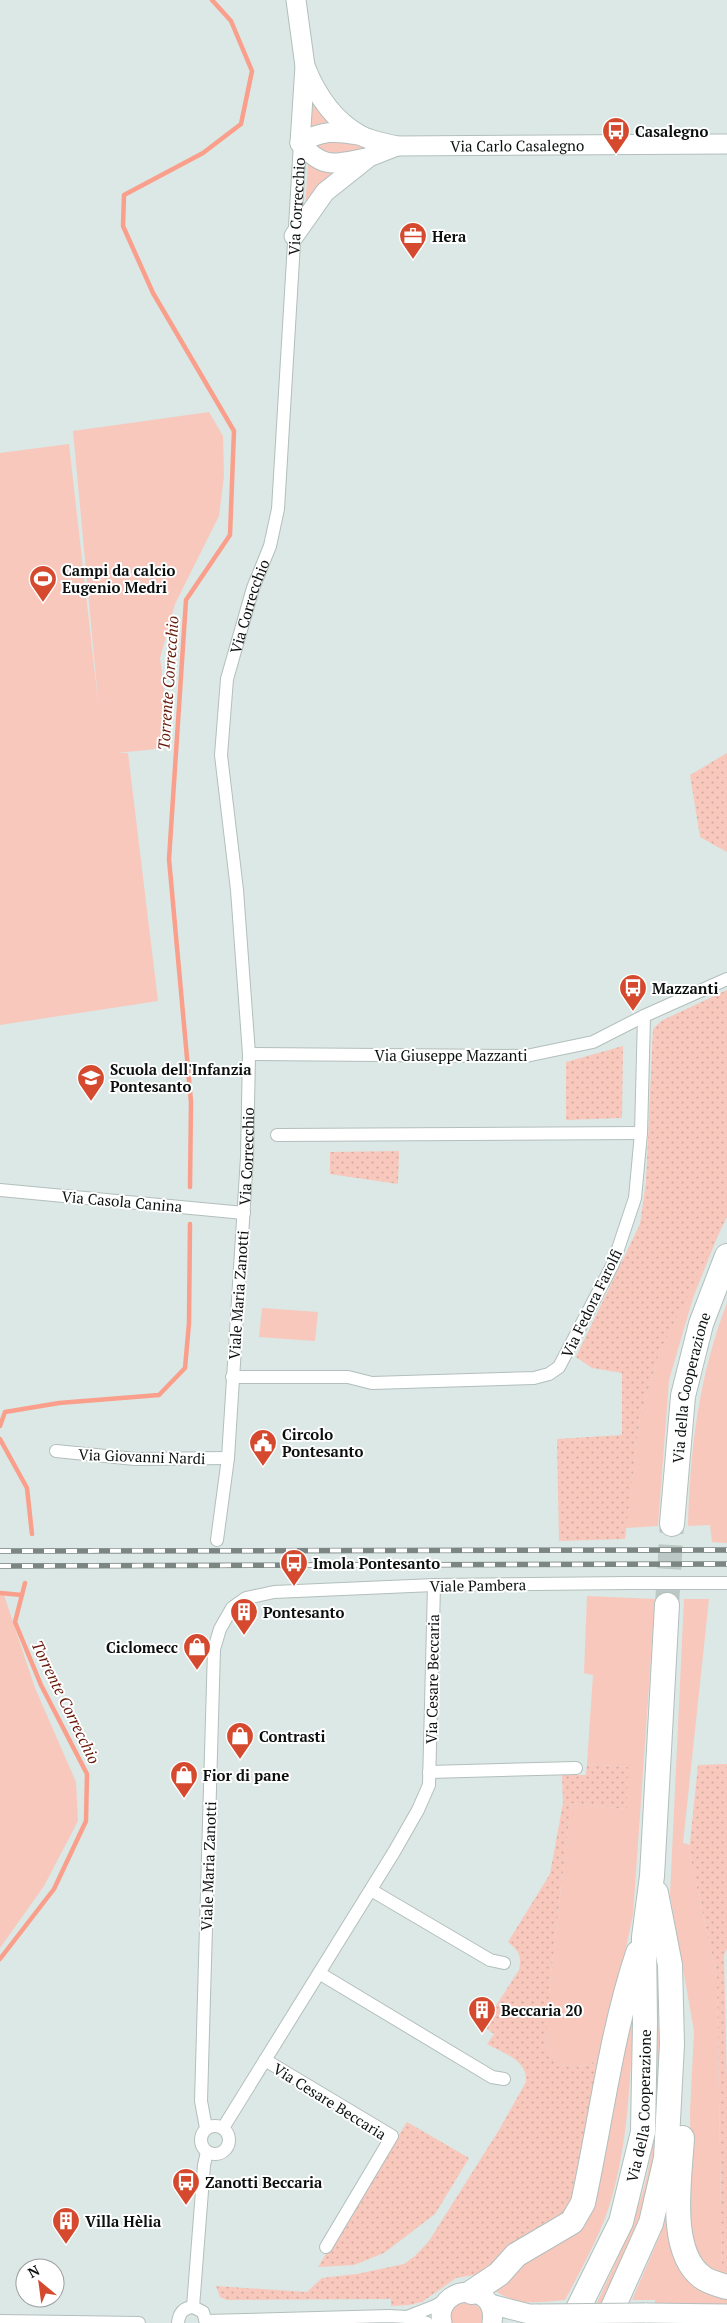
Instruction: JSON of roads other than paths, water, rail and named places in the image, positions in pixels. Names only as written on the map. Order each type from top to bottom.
[{"type":"highway","name":"Via della Cooperazione","points":[[672,1524],[683,1396],[701,1324],[727,1256]]},
{"type":"highway","name":"Via della Cooperazione","points":[[571,2323],[620,2222],[643,2132],[646,2023],[644,1937],[652,1876],[667,1605]]},
{"type":"highway","name":"Via della Cooperazione","points":[[606,2323],[651,2223],[666,2158],[672,2044],[670,1965],[652,1876]]},
{"type":"highway","points":[[471,2297],[499,2274],[516,2255],[572,2222],[583,2203],[614,2039],[628,1982],[644,1937]]},
{"type":"highway","points":[[670,1965],[685,2048],[678,2231],[686,2258],[702,2277],[727,2287]]},
{"type":"street","name":"Via Correcchio","points":[[244,1213],[250,1054],[237,890],[221,755],[227,679],[253,588],[270,546],[278,509],[305,66],[296,0]]},
{"type":"street","name":"Via Carlo Casalegno","points":[[305,66],[314,88],[323,102],[360,136]]},
{"type":"street","name":"Via Carlo Casalegno","points":[[397,146],[369,157],[341,163],[323,163],[311,156],[300,143],[316,134],[334,131],[397,146],[727,144]]},
{"type":"street","name":"Via Carlo Casalegno","points":[[294,236],[325,192],[369,157]]},
{"type":"street","name":"Via Giuseppe Mazzanti","points":[[250,1054],[526,1056],[593,1042],[644,1016],[727,979]]},
{"type":"street","name":"Via Fedora Farolfi","points":[[364,1380],[372,1383],[534,1378],[549,1374],[559,1367],[613,1264],[636,1198],[641,1133],[644,1016]]},
{"type":"street","points":[[277,1135],[641,1133]]},
{"type":"street","name":"Via Casola Canina","points":[[0,1190],[244,1213]]},
{"type":"street","name":"Viale Maria Zanotti","points":[[217,1540],[228,1458],[244,1213]]},
{"type":"street","name":"Viale Maria Zanotti","points":[[232,1377],[348,1377],[364,1380]]},
{"type":"street","name":"Via Giovanni Nardi","points":[[56,1451],[135,1458],[228,1458]]},
{"type":"street","name":"Viale Pambera","points":[[232,1608],[246,1598],[274,1592],[434,1585],[727,1583]]},
{"type":"street","name":"Via Cesare Beccaria","points":[[223,2128],[371,1890],[418,1810],[429,1785],[434,1585]]},
{"type":"street","name":"Viale Maria Zanotti","points":[[193,2307],[204,2165],[207,2152],[200,2142],[200,2137],[206,2128],[201,2101],[214,1649],[220,1629],[232,1608]]},
{"type":"street","points":[[430,1772],[576,1768]]},
{"type":"street","points":[[371,1890],[490,1960],[504,1963]]},
{"type":"street","points":[[319,1973],[492,2077],[504,2078]]},
{"type":"street","name":"Via Cesare Beccaria","points":[[265,2060],[392,2136],[326,2247]]},
{"type":"street","points":[[206,2128],[217,2125],[223,2128],[228,2135],[227,2147],[223,2152],[216,2154],[207,2152]]},
{"type":"street","points":[[442,2323],[442,2310],[471,2297]]},
{"type":"street","points":[[471,2297],[493,2312],[492,2323]]},
{"type":"street","points":[[407,2317],[436,2306],[471,2297],[533,2314],[727,2314]]},
{"type":"street","points":[[178,2323],[180,2313],[193,2307],[203,2312],[206,2322],[407,2317],[427,2323]]},
{"type":"street","points":[[511,2323],[533,2314]]},
{"type":"street","points":[[0,2321],[139,2323]]},
{"type":"waterway","name":"Torrente Correcchio","points":[[190,1187],[191,1102],[169,859],[186,600],[230,535],[234,431],[153,293],[123,226],[124,195],[203,153],[241,124],[252,71],[231,21],[212,0]]},
{"type":"waterway","name":"Torrente Correcchio","points":[[0,1426],[5,1412],[59,1403],[159,1395],[185,1368],[189,1323],[190,1224]]},
{"type":"waterway","name":"Torrente Correcchio","points":[[0,1439],[27,1488],[32,1534]]},
{"type":"waterway","name":"Torrente Correcchio","points":[[0,1959],[54,1889],[86,1821],[87,1774],[41,1685],[15,1622],[25,1583]]},
{"type":"waterway","points":[[0,1593],[22,1595]]},
{"type":"tunnel","points":[[667,1605],[672,1524]]},
{"type":"railway","points":[[0,1551],[727,1550]]},
{"type":"railway","points":[[0,1566],[727,1564]]},
{"type":"place","name":"Casalegno","points":[[616,155]]},
{"type":"place","name":"Hera","points":[[413,260]]},
{"type":"place","name":"Campi da calcio Eugenio Medri","points":[[43,603]]},
{"type":"place","name":"Mazzanti","points":[[633,1012]]},
{"type":"place","name":"Scuola dell'Infanzia Pontesanto","points":[[91,1102]]},
{"type":"place","name":"Circolo Pontesanto","points":[[263,1467]]},
{"type":"place","name":"Imola Pontesanto","points":[[294,1587]]},
{"type":"place","name":"Pontesanto","points":[[244,1636]]},
{"type":"place","name":"Ciclomecc","points":[[197,1671]]},
{"type":"place","name":"Contrasti","points":[[240,1760]]},
{"type":"place","name":"Fior di pane","points":[[184,1799]]},
{"type":"place","name":"Beccaria 20","points":[[482,2034]]},
{"type":"place","name":"Zanotti Beccaria","points":[[186,2206]]},
{"type":"place","name":"Villa Hèlia","points":[[66,2245]]}]
